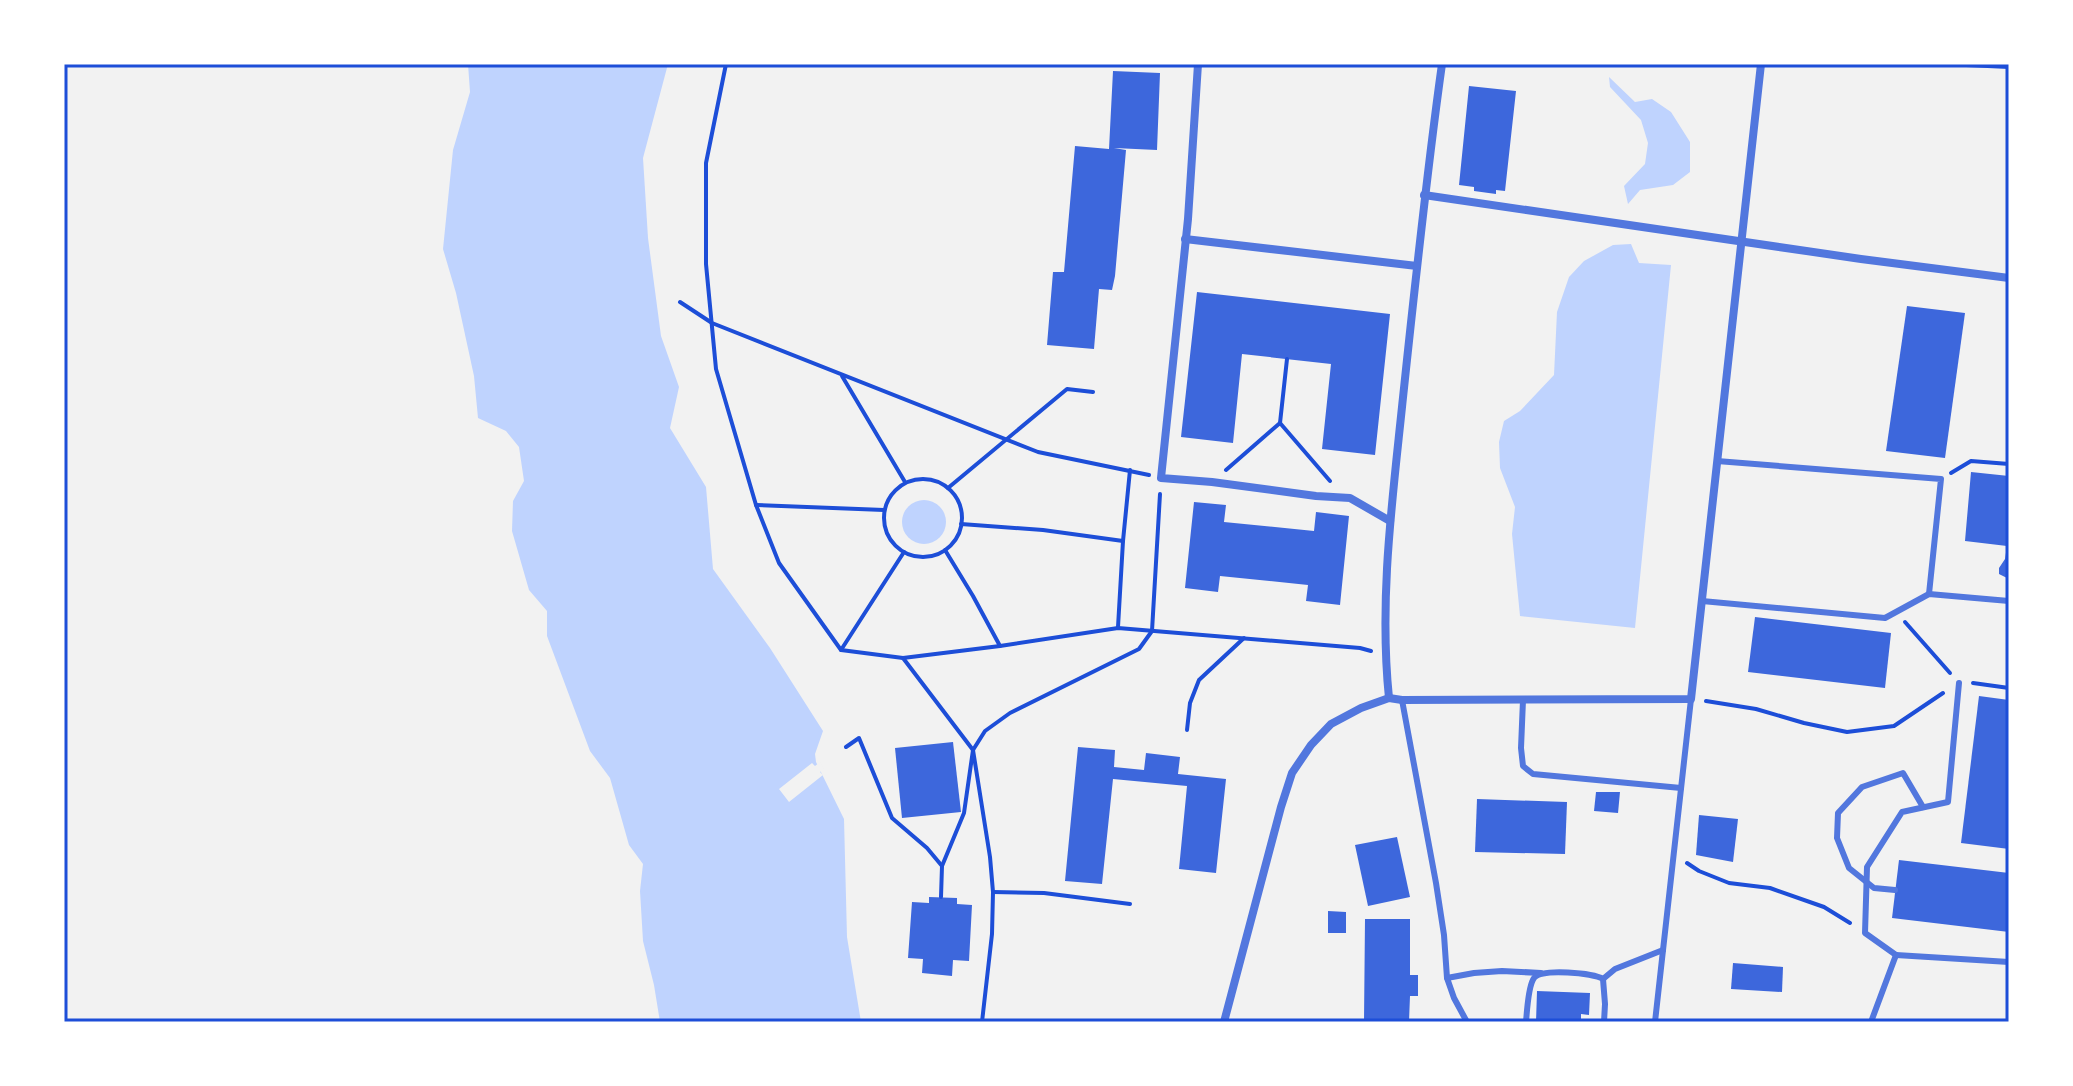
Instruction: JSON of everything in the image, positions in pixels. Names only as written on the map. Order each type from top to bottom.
[{"type":"street","points":[[1198,64],[1185,239],[1161,478],[1350,498],[1390,521]]},
{"type":"street","points":[[1389,698],[1385,654],[1390,521],[1424,195],[1442,64]]},
{"type":"street","points":[[1224,1022],[1292,773],[1311,745],[1331,724],[1389,698],[1691,699],[1761,64]]},
{"type":"street","points":[[1424,195],[2009,278]]},
{"type":"street","points":[[1185,239],[1417,266]]},
{"type":"lane","points":[[1717,461],[1941,479],[1929,594]]},
{"type":"lane","points":[[1702,601],[1885,618],[1929,594],[2009,601]]},
{"type":"lane","points":[[1959,683],[1948,802],[1902,812],[1867,867],[1865,933],[1896,955],[2009,962]]},
{"type":"lane","points":[[1655,1022],[1691,699]]},
{"type":"lane","points":[[1402,700],[1436,883],[1447,978],[1467,1022]]},
{"type":"lane","points":[[1523,700],[1523,766],[1533,774],[1681,788]]},
{"type":"lane","points":[[1895,890],[1874,888],[1849,868],[1837,838],[1838,813],[1862,787],[1903,773],[1923,807]]},
{"type":"lane","points":[[1603,979],[1615,969],[1663,950]]},
{"type":"lane","points":[[1871,1022],[1896,955]]},
{"type":"lane","points":[[1447,978],[1502,971],[1596,975],[1603,979],[1605,989],[1604,1022]]},
{"type":"lane","points":[[1526,1022],[1534,978],[1541,973]]},
{"type":"path","points":[[726,64],[706,163],[706,264],[716,369],[756,505],[779,563],[841,650],[903,658],[1118,628],[1360,648],[1385,654]]},
{"type":"path","points":[[1945,64],[2009,67]]},
{"type":"path","points":[[680,302],[712,323],[1038,452],[1161,478],[1152,631],[1139,649],[1010,713],[985,731],[973,750],[964,813],[942,866],[941,897]]},
{"type":"path","points":[[1212,482],[1280,423],[1287,359]]},
{"type":"path","points":[[841,374],[905,482]]},
{"type":"path","points":[[948,488],[1067,389],[1093,392]]},
{"type":"path","points":[[1280,423],[1331,482],[1350,498]]},
{"type":"path","points":[[1941,479],[1971,461],[2009,464]]},
{"type":"path","points":[[1118,628],[1130,470]]},
{"type":"path","points":[[932,479],[948,488],[957,498],[962,511],[961,524],[954,541],[945,550],[921,557],[904,552],[886,532],[884,510],[894,490],[905,482],[932,479]]},
{"type":"path","points":[[756,505],[884,510]]},
{"type":"path","points":[[961,524],[1043,530],[1123,541]]},
{"type":"path","points":[[945,550],[1000,646]]},
{"type":"path","points":[[841,650],[904,552]]},
{"type":"path","points":[[1896,612],[1959,683]]},
{"type":"path","points":[[1187,730],[1190,703],[1199,680],[1244,638]]},
{"type":"path","points":[[903,658],[973,750],[993,892],[992,934],[982,1022]]},
{"type":"path","points":[[1691,699],[1756,709],[1847,732],[1894,726],[1931,700]]},
{"type":"path","points":[[846,747],[859,738],[892,818],[927,848],[942,866]]},
{"type":"path","points":[[1674,854],[1699,871],[1729,883],[1770,888],[1824,907],[1865,933]]},
{"type":"path","points":[[993,892],[1044,893],[1130,904]]},
{"type":"water","points":[[468,64],[668,64],[643,158],[648,238],[661,336],[679,387],[670,428],[706,487],[713,569],[770,648],[823,731],[815,754],[816,762],[844,819],[847,937],[861,1022],[660,1022],[643,941],[640,891],[643,864],[629,845],[610,778],[590,751],[547,636],[547,611],[529,590],[512,531],[513,501],[524,481],[519,447],[506,431],[478,418],[474,376],[443,249],[453,150],[470,92]]},
{"type":"water","points":[[1609,77],[1635,102],[1652,99],[1671,112],[1690,142],[1690,172],[1673,185],[1640,190],[1628,204],[1624,186],[1645,164],[1648,143],[1641,120],[1610,87]]},
{"type":"water","points":[[1631,244],[1639,263],[1671,265],[1635,628],[1520,616],[1512,534],[1515,507],[1500,468],[1499,442],[1504,421],[1520,411],[1554,375],[1557,312],[1569,277],[1584,261],[1613,245]]},
{"type":"water","points":[[924,500],[939,507],[946,522],[939,537],[924,544],[909,537],[902,522],[909,507]]},
{"type":"pier","points":[[820,762],[823,775],[789,802],[779,789],[812,763],[815,766]]},
{"type":"building","points":[[1113,71],[1160,73],[1157,150],[1114,148],[1126,150],[1115,276],[1112,290],[1099,289],[1094,349],[1047,345],[1053,272],[1064,272],[1075,146],[1109,149]]},
{"type":"building","points":[[1469,86],[1516,91],[1505,191],[1496,190],[1496,194],[1459,185]]},
{"type":"building","points":[[1197,292],[1390,314],[1375,455],[1322,449],[1331,364],[1242,354],[1233,443],[1181,437]]},
{"type":"building","points":[[1907,306],[1965,313],[1945,458],[1886,451]]},
{"type":"building","points":[[1971,472],[2009,476],[2009,579],[1999,574],[2007,546],[1965,541]]},
{"type":"building","points":[[1194,502],[1226,505],[1224,522],[1314,531],[1316,512],[1349,516],[1340,605],[1306,601],[1308,585],[1220,576],[1218,592],[1185,588]]},
{"type":"building","points":[[1755,617],[1891,633],[1885,688],[1748,672]]},
{"type":"building","points":[[1979,696],[2009,700],[2009,849],[1961,843]]},
{"type":"building","points":[[953,742],[961,812],[902,818],[895,748]]},
{"type":"building","points":[[1078,747],[1115,750],[1114,767],[1144,770],[1146,753],[1180,757],[1178,774],[1226,779],[1216,873],[1179,869],[1187,786],[1113,779],[1102,884],[1065,881]]},
{"type":"building","points":[[1596,792],[1620,792],[1618,813],[1594,811]]},
{"type":"building","points":[[1477,799],[1567,802],[1565,854],[1475,852]]},
{"type":"building","points":[[1699,815],[1738,819],[1733,862],[1696,855]]},
{"type":"building","points":[[1397,837],[1410,897],[1368,906],[1355,845]]},
{"type":"building","points":[[1899,860],[2009,873],[2009,932],[1892,918]]},
{"type":"building","points":[[929,897],[957,898],[957,904],[972,905],[969,961],[953,960],[952,976],[922,973],[923,959],[908,958],[912,902],[929,903]]},
{"type":"building","points":[[1328,911],[1346,912],[1346,933],[1328,933]]},
{"type":"building","points":[[1365,919],[1410,919],[1410,975],[1418,975],[1418,996],[1410,996],[1409,1022],[1364,1022]]},
{"type":"building","points":[[1733,963],[1783,967],[1782,992],[1731,989]]},
{"type":"building","points":[[1537,991],[1590,993],[1589,1015],[1581,1014],[1581,1022],[1536,1022]]}]
